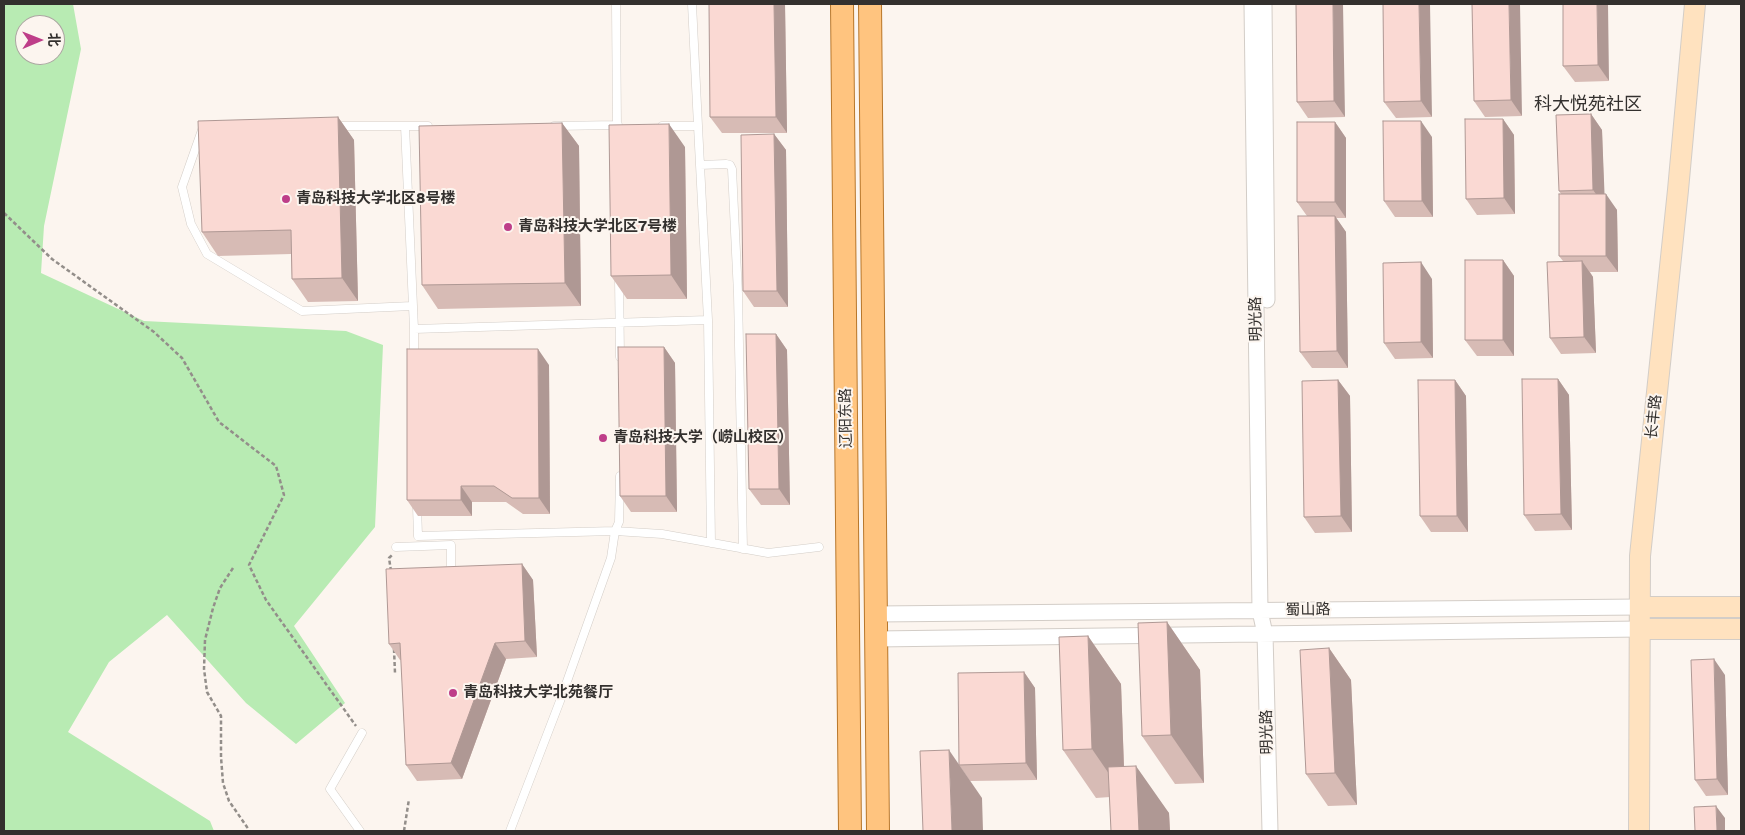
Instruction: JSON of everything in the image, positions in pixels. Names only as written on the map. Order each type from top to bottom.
[{"type":"main road","name":"辽阳东路","points":[[842,4],[850,831]]},
{"type":"main road","name":"辽阳东路","points":[[870,4],[878,831]]},
{"type":"street","name":"明光路","points":[[1252,4],[1265,610]]},
{"type":"street","name":"明光路","points":[[1264,4],[1265,634],[1270,831]]},
{"type":"street","name":"长丰路","points":[[1639,831],[1640,556],[1678,190],[1695,4]]},
{"type":"street","name":"蜀山路","points":[[876,614],[1741,606]]},
{"type":"street","name":"蜀山路","points":[[876,639],[1741,629]]},
{"type":"lane","points":[[616,4],[617,134]]},
{"type":"lane","points":[[692,4],[708,320],[711,543]]},
{"type":"lane","points":[[213,125],[204,125],[182,187],[191,224],[206,254],[302,311],[412,306]]},
{"type":"lane","points":[[328,126],[434,126]]},
{"type":"lane","points":[[405,126],[414,368]]},
{"type":"lane","points":[[550,126],[626,126]]},
{"type":"lane","points":[[653,126],[698,126]]},
{"type":"lane","points":[[700,165],[726,164],[730,165],[732,169],[738,294],[743,548]]},
{"type":"lane","points":[[619,274],[620,368]]},
{"type":"lane","points":[[414,329],[708,320]]},
{"type":"lane","points":[[510,831],[560,701],[611,558],[615,531],[619,522],[620,463]]},
{"type":"lane","points":[[417,497],[418,536],[615,531],[662,534],[768,553],[819,547]]},
{"type":"lane","points":[[396,547],[452,545],[451,568]]},
{"type":"lane","points":[[360,831],[330,789],[362,733]]},
{"type":"path","points":[[4,213],[52,259],[154,332],[182,358],[219,422],[276,466],[284,495],[249,564],[266,600],[362,733]]},
{"type":"path","points":[[391,578],[389,558],[396,547]]},
{"type":"path","points":[[233,568],[220,588],[213,608],[205,640],[204,669],[207,692],[221,716],[223,783],[229,801],[248,831]]},
{"type":"path","points":[[394,644],[395,673]]},
{"type":"path","points":[[404,831],[409,799]]},
{"type":"green space","points":[[4,4],[73,4],[81,49],[44,226],[41,273],[144,321],[346,331],[383,345],[375,527],[294,626],[345,703],[296,744],[246,703],[167,615],[109,662],[68,732],[210,821],[214,831],[4,831]]},
{"type":"building","points":[[709,4],[774,4],[776,117],[710,117]]},
{"type":"building","points":[[1296,4],[1333,4],[1334,101],[1297,102]]},
{"type":"building","points":[[1383,4],[1419,4],[1421,101],[1384,102]]},
{"type":"building","points":[[1472,4],[1509,4],[1511,100],[1474,101]]},
{"type":"building","points":[[1563,4],[1597,4],[1598,65],[1563,66]]},
{"type":"building","points":[[1591,114],[1593,190],[1559,191],[1556,115]]},
{"type":"building","name":"青岛科技大学北区8号楼","points":[[338,117],[342,278],[292,279],[291,230],[202,232],[198,121]]},
{"type":"building","points":[[1465,119],[1503,119],[1504,198],[1466,199]]},
{"type":"building","points":[[1383,121],[1421,121],[1422,201],[1384,201]]},
{"type":"building","points":[[1297,122],[1335,122],[1335,202],[1297,202]]},
{"type":"building","name":"青岛科技大学北区7号楼","points":[[562,123],[565,283],[422,285],[419,126]]},
{"type":"building","points":[[669,124],[671,275],[611,276],[609,125]]},
{"type":"building","points":[[774,134],[777,291],[743,291],[741,135]]},
{"type":"building","points":[[1559,194],[1606,194],[1606,256],[1559,256]]},
{"type":"building","points":[[1298,216],[1335,216],[1337,351],[1300,352]]},
{"type":"building","points":[[1465,260],[1503,260],[1503,340],[1465,340]]},
{"type":"building","points":[[1582,261],[1584,337],[1550,338],[1547,262]]},
{"type":"building","points":[[1421,262],[1421,342],[1384,343],[1383,263]]},
{"type":"building","points":[[746,334],[776,334],[779,489],[749,489]]},
{"type":"building","points":[[618,347],[664,347],[666,496],[620,496]]},
{"type":"building","points":[[407,349],[538,349],[539,498],[512,498],[494,486],[461,486],[461,500],[407,500]]},
{"type":"building","points":[[1522,379],[1558,379],[1561,514],[1524,515]]},
{"type":"building","points":[[1338,380],[1341,516],[1304,517],[1302,381]]},
{"type":"building","points":[[1418,380],[1455,380],[1457,516],[1420,516]]},
{"type":"building","name":"青岛科技大学北苑餐厅","points":[[522,564],[525,641],[495,643],[451,763],[406,765],[400,643],[389,644],[386,569]]},
{"type":"building","points":[[1167,622],[1171,735],[1142,736],[1138,623]]},
{"type":"building","points":[[1088,636],[1092,749],[1063,750],[1059,637]]},
{"type":"building","points":[[1329,648],[1335,773],[1306,774],[1300,650]]},
{"type":"building","points":[[1714,659],[1717,779],[1695,780],[1691,660]]},
{"type":"building","points":[[1024,672],[1026,763],[959,765],[958,673]]},
{"type":"building","points":[[949,750],[952,831],[923,831],[920,751]]},
{"type":"building","points":[[1136,766],[1139,831],[1111,831],[1108,767]]},
{"type":"building","points":[[1716,806],[1717,831],[1695,831],[1694,807]]},
{"type":"place","name":"青岛科技大学北区8号楼","points":[[286,199]]},
{"type":"place","name":"青岛科技大学北区7号楼","points":[[508,227]]},
{"type":"place","name":"青岛科技大学（崂山校区）","points":[[603,438]]},
{"type":"place","name":"青岛科技大学北苑餐厅","points":[[453,693]]},
{"type":"district","name":"科大悦苑社区","points":[[1588,105]]}]
